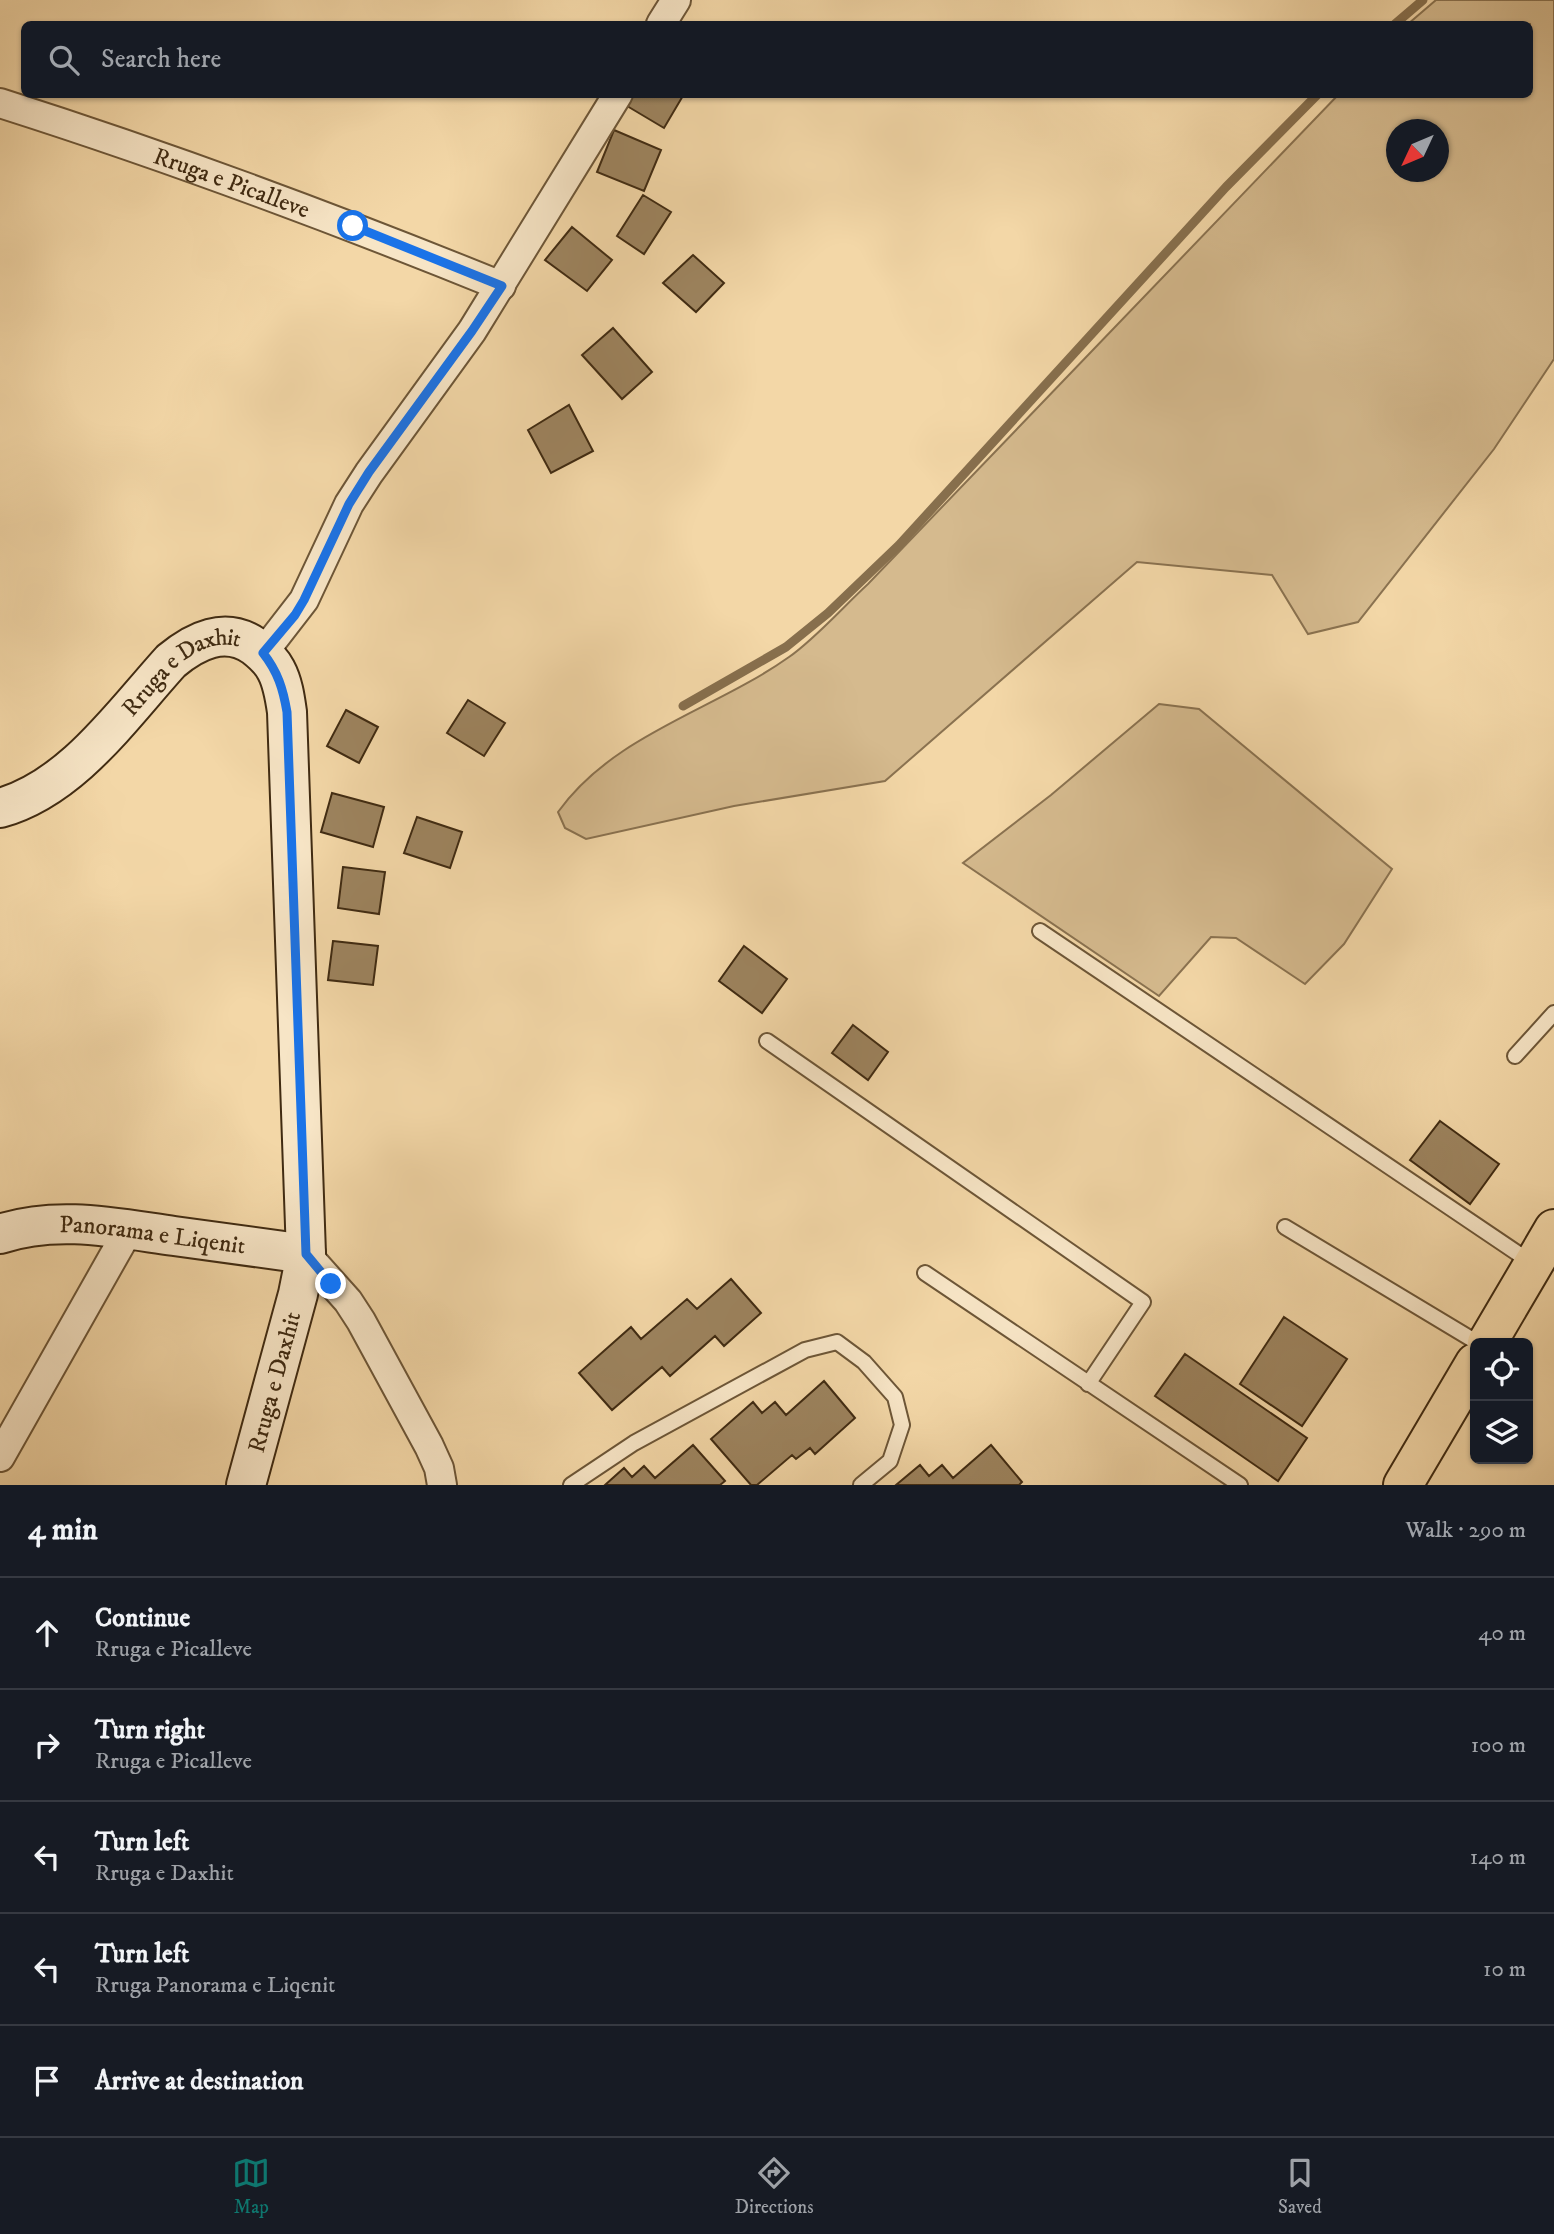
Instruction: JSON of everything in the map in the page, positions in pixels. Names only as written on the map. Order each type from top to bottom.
[{"type":"main road","points":[[1490,1338],[1554,1229]]},
{"type":"main road","points":[[1403,1485],[1470,1371]]},
{"type":"street","points":[[663,21],[676,0]]},
{"type":"street","points":[[263,653],[304,600],[349,504],[369,472],[502,286],[616,98]]},
{"type":"street","name":"Rruga e Picalleve","points":[[0,103],[96,133],[340,221],[502,286]]},
{"type":"street","name":"Rruga e Daxhit","points":[[0,808],[31,797],[57,781],[82,760],[171,661],[205,639],[226,636],[246,641],[263,653],[275,668],[283,688],[287,712],[306,1254],[298,1294],[246,1485]]},
{"type":"street","name":"Panorama e Liqenit","points":[[0,1234],[24,1226],[61,1223],[129,1229],[306,1254]]},
{"type":"street","points":[[0,1457],[129,1229]]},
{"type":"street","points":[[306,1254],[348,1301],[361,1321],[434,1457],[442,1485]]},
{"type":"lane","points":[[1040,931],[1534,1264]]},
{"type":"lane","points":[[1515,1056],[1554,1013]]},
{"type":"lane","points":[[767,1041],[1143,1302],[1088,1384]]},
{"type":"lane","points":[[1285,1227],[1470,1338]]},
{"type":"lane","points":[[925,1273],[1240,1485]]},
{"type":"lane","points":[[571,1485],[634,1443],[805,1350],[837,1342],[864,1362],[895,1397],[902,1425],[890,1461],[862,1485]]},
{"type":"shaded area","points":[[1436,0],[1554,0],[1554,359],[1494,449],[1358,622],[1308,634],[1272,575],[1137,562],[885,781],[734,806],[586,839],[565,828],[558,812],[581,785],[607,762],[666,726],[760,676],[799,650],[1335,98],[1533,98],[1533,21],[1412,21]]},
{"type":"shaded area","points":[[1159,704],[1199,709],[1392,869],[1344,944],[1305,984],[1236,938],[1211,937],[1159,996],[963,863],[1051,795]]},
{"type":"building","points":[[625,98],[682,98],[664,128],[622,103]]},
{"type":"building","points":[[614,130],[661,150],[644,191],[597,172]]},
{"type":"building","points":[[643,195],[671,212],[644,254],[617,236]]},
{"type":"building","points":[[572,227],[612,260],[587,291],[545,260]]},
{"type":"building","points":[[693,255],[724,283],[696,312],[663,283]]},
{"type":"building","points":[[613,328],[652,372],[622,399],[582,355]]},
{"type":"building","points":[[569,405],[593,451],[551,473],[528,430]]},
{"type":"building","points":[[468,700],[505,723],[484,756],[447,733]]},
{"type":"building","points":[[346,710],[378,727],[359,763],[327,746]]},
{"type":"building","points":[[332,793],[384,807],[373,847],[321,832]]},
{"type":"building","points":[[417,817],[462,832],[450,868],[404,853]]},
{"type":"building","points":[[343,867],[385,872],[379,914],[338,908]]},
{"type":"building","points":[[333,941],[378,946],[373,985],[328,980]]},
{"type":"building","points":[[744,946],[787,979],[762,1013],[719,981]]},
{"type":"building","points":[[853,1025],[888,1052],[868,1080],[832,1053]]},
{"type":"building","points":[[1440,1121],[1499,1164],[1470,1204],[1410,1160]]},
{"type":"building","points":[[731,1279],[761,1313],[724,1346],[715,1336],[670,1376],[662,1367],[612,1410],[579,1373],[631,1327],[641,1339],[687,1299],[697,1309]]},
{"type":"building","points":[[1284,1317],[1347,1359],[1302,1426],[1240,1384]]},
{"type":"building","points":[[1185,1354],[1307,1438],[1278,1481],[1155,1396]]},
{"type":"building","points":[[824,1381],[855,1418],[815,1454],[810,1448],[796,1459],[792,1455],[757,1485],[751,1485],[711,1439],[753,1402],[762,1413],[775,1402],[786,1415]]},
{"type":"building","points":[[693,1445],[725,1481],[720,1485],[605,1485],[624,1468],[632,1477],[644,1466],[655,1478]]},
{"type":"building","points":[[991,1445],[1022,1482],[1019,1485],[896,1485],[920,1465],[929,1476],[942,1465],[953,1478]]},
{"type":"waterway","points":[[1398,21],[1423,0]]},
{"type":"waterway","points":[[683,706],[786,647],[828,613],[899,545],[1226,187],[1314,98]]},
{"type":"route","points":[[331,1284],[306,1254],[287,712],[283,688],[275,668],[263,653],[304,600],[349,504],[369,472],[432,388],[502,286],[353,226]]}]
